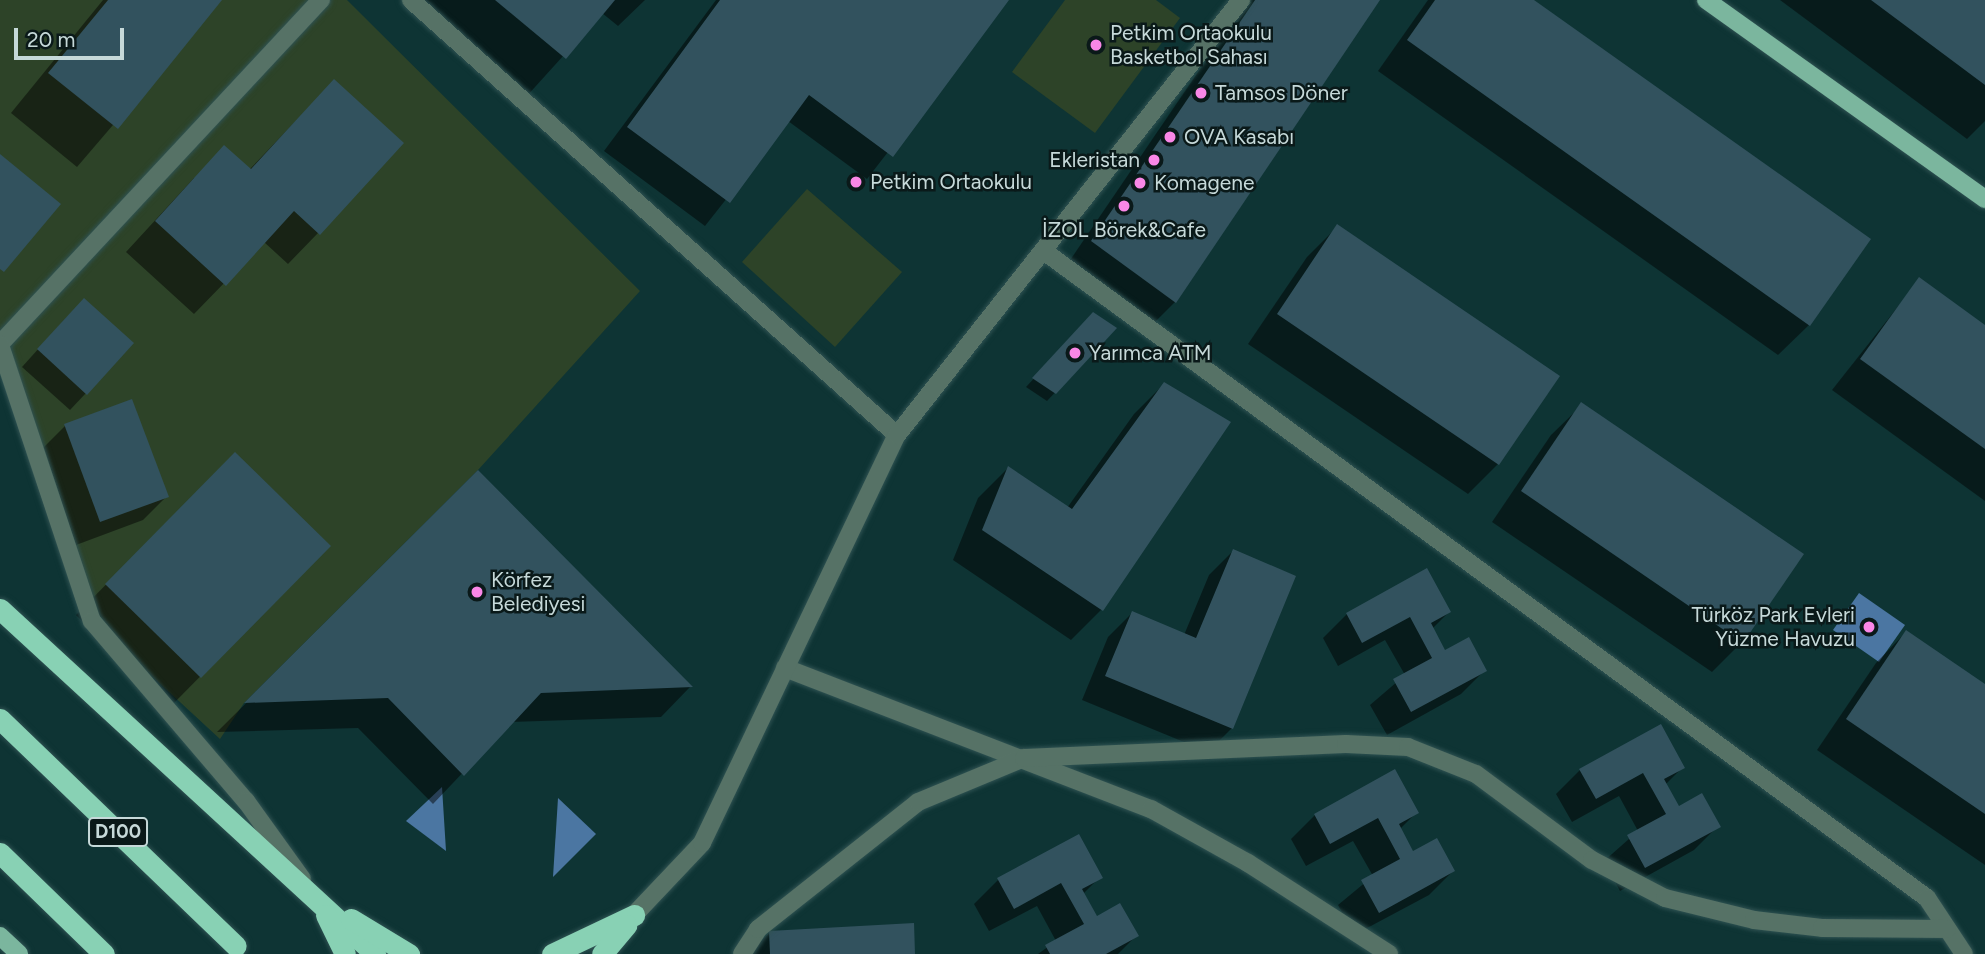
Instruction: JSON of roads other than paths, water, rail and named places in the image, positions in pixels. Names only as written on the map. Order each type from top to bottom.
[{"type":"highway","points":[[0,609],[375,954]]},
{"type":"highway","name":"D100","points":[[0,719],[236,946]]},
{"type":"highway","points":[[0,853],[104,954]]},
{"type":"highway","points":[[314,896],[345,954]]},
{"type":"highway","points":[[314,896],[409,954]]},
{"type":"highway","points":[[552,954],[634,915]]},
{"type":"highway","points":[[602,954],[634,915]]},
{"type":"main road","points":[[1706,0],[1985,199]]},
{"type":"main road","points":[[0,936],[19,954]]},
{"type":"street","points":[[314,896],[246,801],[92,621],[0,344],[321,0]]},
{"type":"street","points":[[411,0],[897,435]]},
{"type":"street","points":[[634,915],[702,843],[897,435],[1045,252],[1241,0]]},
{"type":"street","points":[[1045,252],[1927,898],[1964,954]]},
{"type":"street","points":[[785,668],[1151,809],[1389,954]]},
{"type":"street","points":[[742,954],[758,929],[918,802],[1024,758],[1408,747],[1476,774],[1592,860],[1665,898],[1754,920],[1822,929],[1947,929]]},
{"type":"water","name":"Türköz Park Evleri Yüzme Havuzu","points":[[1859,593],[1905,625],[1879,662],[1833,630]]},
{"type":"water","points":[[442,787],[446,851],[406,821]]},
{"type":"water","points":[[558,798],[596,834],[553,877]]},
{"type":"place","name":"Petkim Ortaokulu Basketbol Sahası","points":[[1096,45]]},
{"type":"place","name":"Tamsos Döner","points":[[1201,93]]},
{"type":"place","name":"OVA Kasabı","points":[[1170,137]]},
{"type":"place","name":"Ekleristan","points":[[1154,160]]},
{"type":"place","name":"Petkim Ortaokulu","points":[[856,182]]},
{"type":"place","name":"Komagene","points":[[1140,183]]},
{"type":"place","name":"İZOL Börek&Cafe","points":[[1124,206]]},
{"type":"place","name":"Yarımca ATM","points":[[1075,353]]},
{"type":"place","name":"Körfez Belediyesi","points":[[477,592]]},
{"type":"place","name":"Türköz Park Evleri Yüzme Havuzu","points":[[1869,627]]}]
